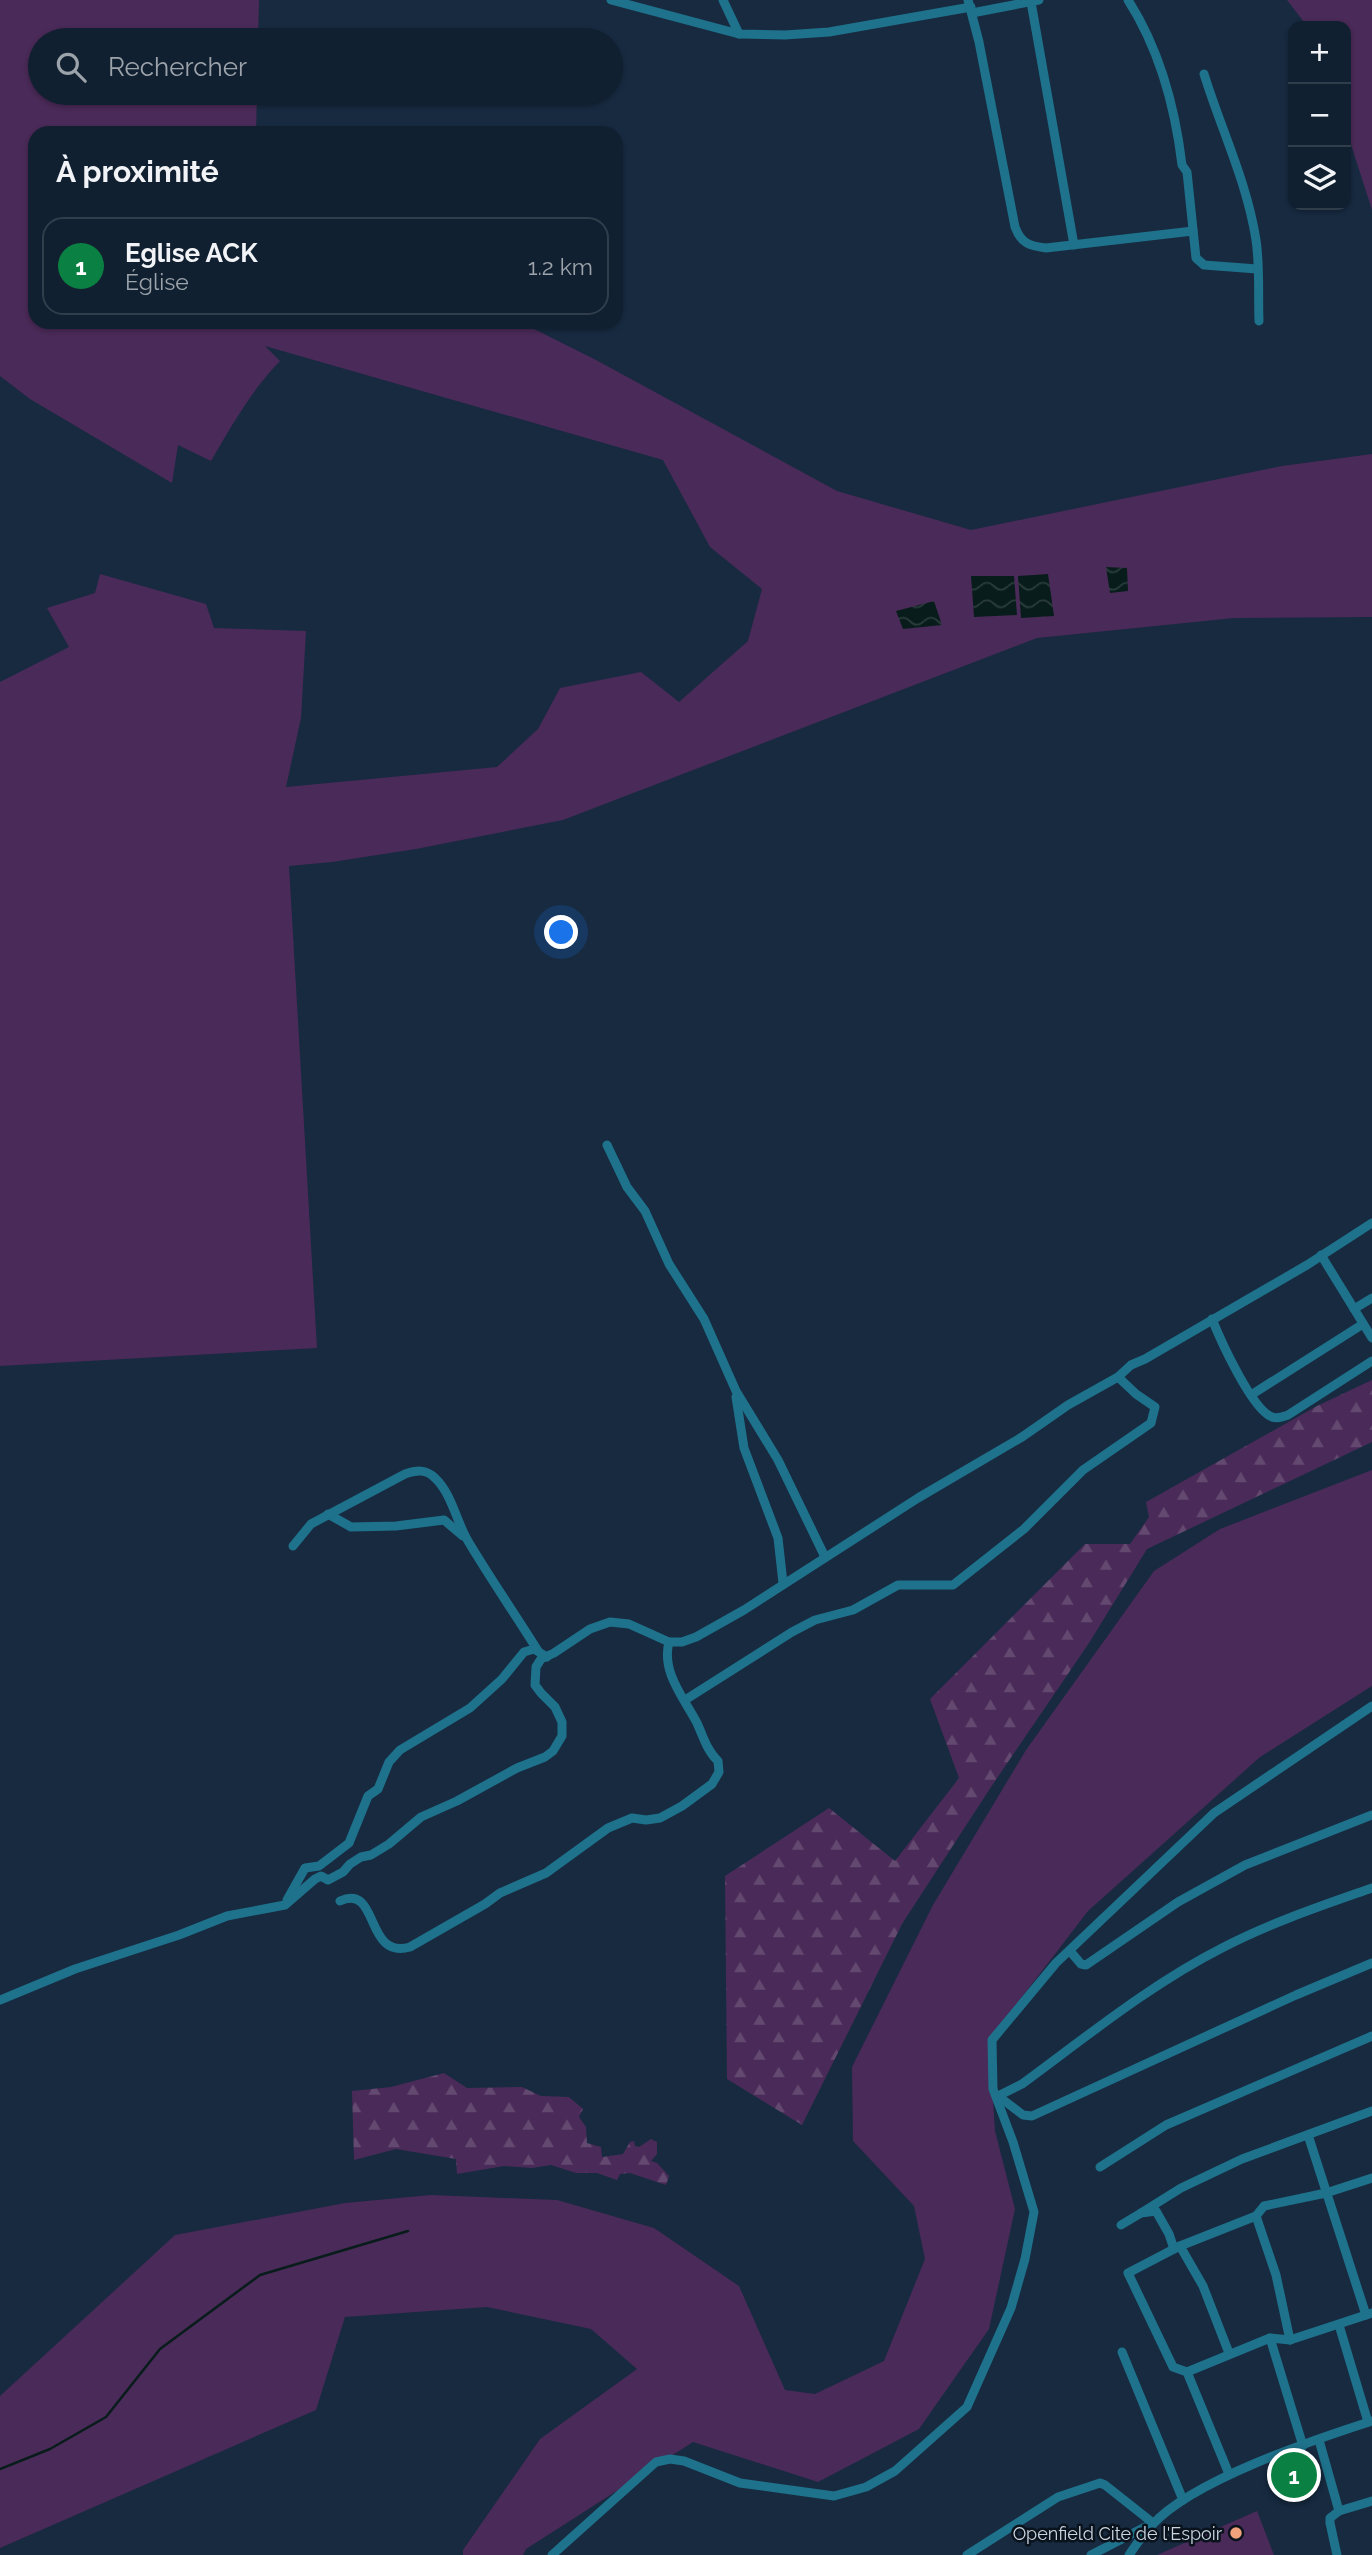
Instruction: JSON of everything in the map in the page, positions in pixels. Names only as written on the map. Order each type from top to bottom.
[{"type":"street","points":[[611,0],[738,34],[829,32],[970,7],[1035,1],[1074,245]]},
{"type":"street","points":[[723,0],[738,34]]},
{"type":"street","points":[[1128,0],[1155,50],[1173,109],[1182,165],[1187,172],[1196,258],[1204,265],[1257,269]]},
{"type":"street","points":[[970,7],[1018,236],[1029,246],[1046,248],[1193,231]]},
{"type":"street","points":[[1204,74],[1246,194],[1256,242],[1259,321]]},
{"type":"street","points":[[607,1144],[627,1187],[645,1211],[670,1264],[704,1319],[736,1391],[778,1460],[825,1557]]},
{"type":"street","points":[[0,2000],[75,1969],[179,1935],[227,1916],[285,1905],[315,1879],[321,1876],[328,1880],[334,1877],[361,1857],[371,1855],[389,1844],[421,1817],[553,1751],[562,1736],[562,1718],[551,1701],[538,1690],[535,1680],[538,1662],[590,1629],[610,1622],[629,1624],[669,1642],[682,1642],[696,1637],[1000,1450],[1068,1405],[1118,1377],[1131,1365],[1372,1223]]},
{"type":"street","points":[[1321,1255],[1372,1338]]},
{"type":"street","points":[[1354,1309],[1372,1298]]},
{"type":"street","points":[[1212,1319],[1226,1351],[1251,1395],[1269,1416],[1282,1418],[1372,1361]]},
{"type":"street","points":[[1251,1395],[1363,1324]]},
{"type":"street","points":[[685,1700],[781,1638],[815,1620],[853,1610],[898,1585],[953,1585],[968,1575],[1041,1514],[1083,1470],[1151,1423],[1155,1407],[1118,1377]]},
{"type":"street","points":[[736,1391],[744,1448],[778,1538],[783,1583]]},
{"type":"street","points":[[293,1546],[311,1524],[328,1514],[405,1474],[422,1471],[433,1476],[444,1490],[467,1539],[538,1651],[547,1657]]},
{"type":"street","points":[[328,1514],[351,1527],[396,1526],[444,1520],[467,1539]]},
{"type":"street","points":[[340,1900],[350,1896],[357,1898],[363,1903],[377,1931],[391,1948],[405,1948],[485,1905],[500,1893],[546,1873],[608,1828],[632,1818],[653,1820],[676,1809],[712,1784],[719,1772],[718,1761],[711,1755],[675,1685],[669,1666],[669,1642]]},
{"type":"street","points":[[285,1905],[305,1868],[319,1866],[349,1843],[368,1796],[378,1789],[389,1762],[400,1750],[470,1708],[502,1679],[524,1652],[538,1651]]},
{"type":"street","points":[[1372,1706],[1214,1813],[1070,1951],[992,2040],[993,2089],[1023,2115],[1032,2116],[1372,1963]]},
{"type":"street","points":[[1070,1951],[1081,1964],[1086,1965],[1178,1902],[1245,1866],[1372,1815]]},
{"type":"street","points":[[998,2096],[1022,2084],[1151,1992],[1220,1948],[1273,1923],[1372,1888]]},
{"type":"street","points":[[1100,2167],[1167,2125],[1372,2036]]},
{"type":"street","points":[[552,2555],[656,2462],[670,2459],[684,2461],[740,2483],[834,2497],[866,2487],[895,2471],[967,2407],[1011,2308],[1025,2259],[1034,2212],[998,2096]]},
{"type":"street","points":[[1121,2225],[1181,2188],[1242,2159],[1372,2110]]},
{"type":"street","points":[[1308,2135],[1326,2193],[1369,2314],[1290,2340],[1270,2338],[1188,2372],[1173,2367],[1128,2273],[1177,2247],[1256,2216],[1264,2206],[1326,2193],[1372,2178]]},
{"type":"street","points":[[1141,2213],[1156,2211],[1203,2286],[1229,2353]]},
{"type":"street","points":[[1256,2216],[1276,2275],[1290,2340]]},
{"type":"street","points":[[1091,2555],[1153,2523],[1183,2500],[1229,2474],[1370,2421],[1339,2325]]},
{"type":"street","points":[[1270,2338],[1303,2446]]},
{"type":"street","points":[[1122,2351],[1183,2500]]},
{"type":"street","points":[[1188,2372],[1229,2474]]},
{"type":"street","points":[[1319,2440],[1339,2511]]},
{"type":"street","points":[[967,2555],[1058,2497],[1093,2484],[1105,2485],[1153,2523]]},
{"type":"street","points":[[1338,2555],[1330,2518],[1339,2511],[1372,2501]]},
{"type":"street","points":[[1129,2555],[1153,2523]]},
{"type":"green space","points":[[0,0],[259,0],[258,28],[28,28],[28,105],[257,105],[256,126],[28,126],[28,329],[534,329],[837,491],[971,530],[1282,466],[1372,454],[1372,617],[1234,618],[1037,638],[563,820],[416,849],[289,866],[317,1348],[0,1366],[0,682],[69,647],[47,608],[95,593],[100,574],[206,604],[214,628],[306,631],[301,718],[286,787],[497,767],[538,729],[560,688],[641,672],[679,702],[748,641],[762,589],[710,547],[663,460],[265,346],[280,361],[251,396],[211,461],[178,445],[172,483],[30,399],[0,376]]},
{"type":"green space","points":[[1287,0],[1372,0],[1372,210],[1351,145],[1351,21],[1303,21]]},
{"type":"green space","points":[[1372,1380],[1372,1442],[1147,1549],[1089,1643],[902,1924],[802,2125],[727,2079],[725,1876],[829,1808],[895,1861],[959,1778],[930,1699],[1085,1544],[1130,1544],[1149,1517],[1146,1502],[1317,1406]]},
{"type":"green space","points":[[1372,1470],[1372,1686],[1260,1757],[1088,1911],[989,2040],[995,2131],[1015,2209],[989,2329],[919,2429],[818,2482],[693,2442],[526,2549],[523,2555],[463,2555],[463,2550],[540,2439],[637,2369],[591,2329],[487,2307],[345,2317],[316,2410],[0,2548],[0,2396],[175,2235],[345,2203],[431,2195],[557,2200],[654,2228],[739,2286],[785,2390],[815,2394],[884,2361],[925,2259],[914,2206],[853,2141],[852,2067],[933,1905],[1026,1750],[1154,1571],[1220,1529]]},
{"type":"green space","points":[[444,2073],[467,2088],[522,2087],[541,2096],[569,2097],[583,2109],[579,2117],[586,2127],[587,2143],[601,2147],[602,2157],[623,2154],[630,2142],[634,2141],[635,2146],[639,2147],[651,2139],[657,2142],[657,2154],[651,2161],[657,2163],[669,2176],[666,2185],[630,2173],[620,2174],[617,2180],[597,2173],[576,2173],[551,2165],[532,2168],[504,2166],[457,2174],[456,2159],[396,2149],[354,2160],[352,2091],[391,2087]]},
{"type":"green space","name":"Openfield Cite de l'Espoir","points":[[1257,2511],[1274,2555],[1157,2555]]},
{"type":"water","points":[[1106,567],[1127,568],[1128,591],[1110,593]]},
{"type":"water","points":[[1048,574],[1054,616],[1021,618],[1018,576]]},
{"type":"water","points":[[971,576],[1014,576],[1017,615],[974,617]]},
{"type":"water","points":[[934,601],[942,625],[903,629],[896,611]]},
{"type":"waterway","points":[[0,2469],[50,2449],[106,2417],[160,2349],[260,2275],[408,2231]]},
{"type":"place","name":"Eglise ACK","points":[[1294,2475]]},
{"type":"place","name":"Openfield Cite de l'Espoir","points":[[1236,2533]]}]
